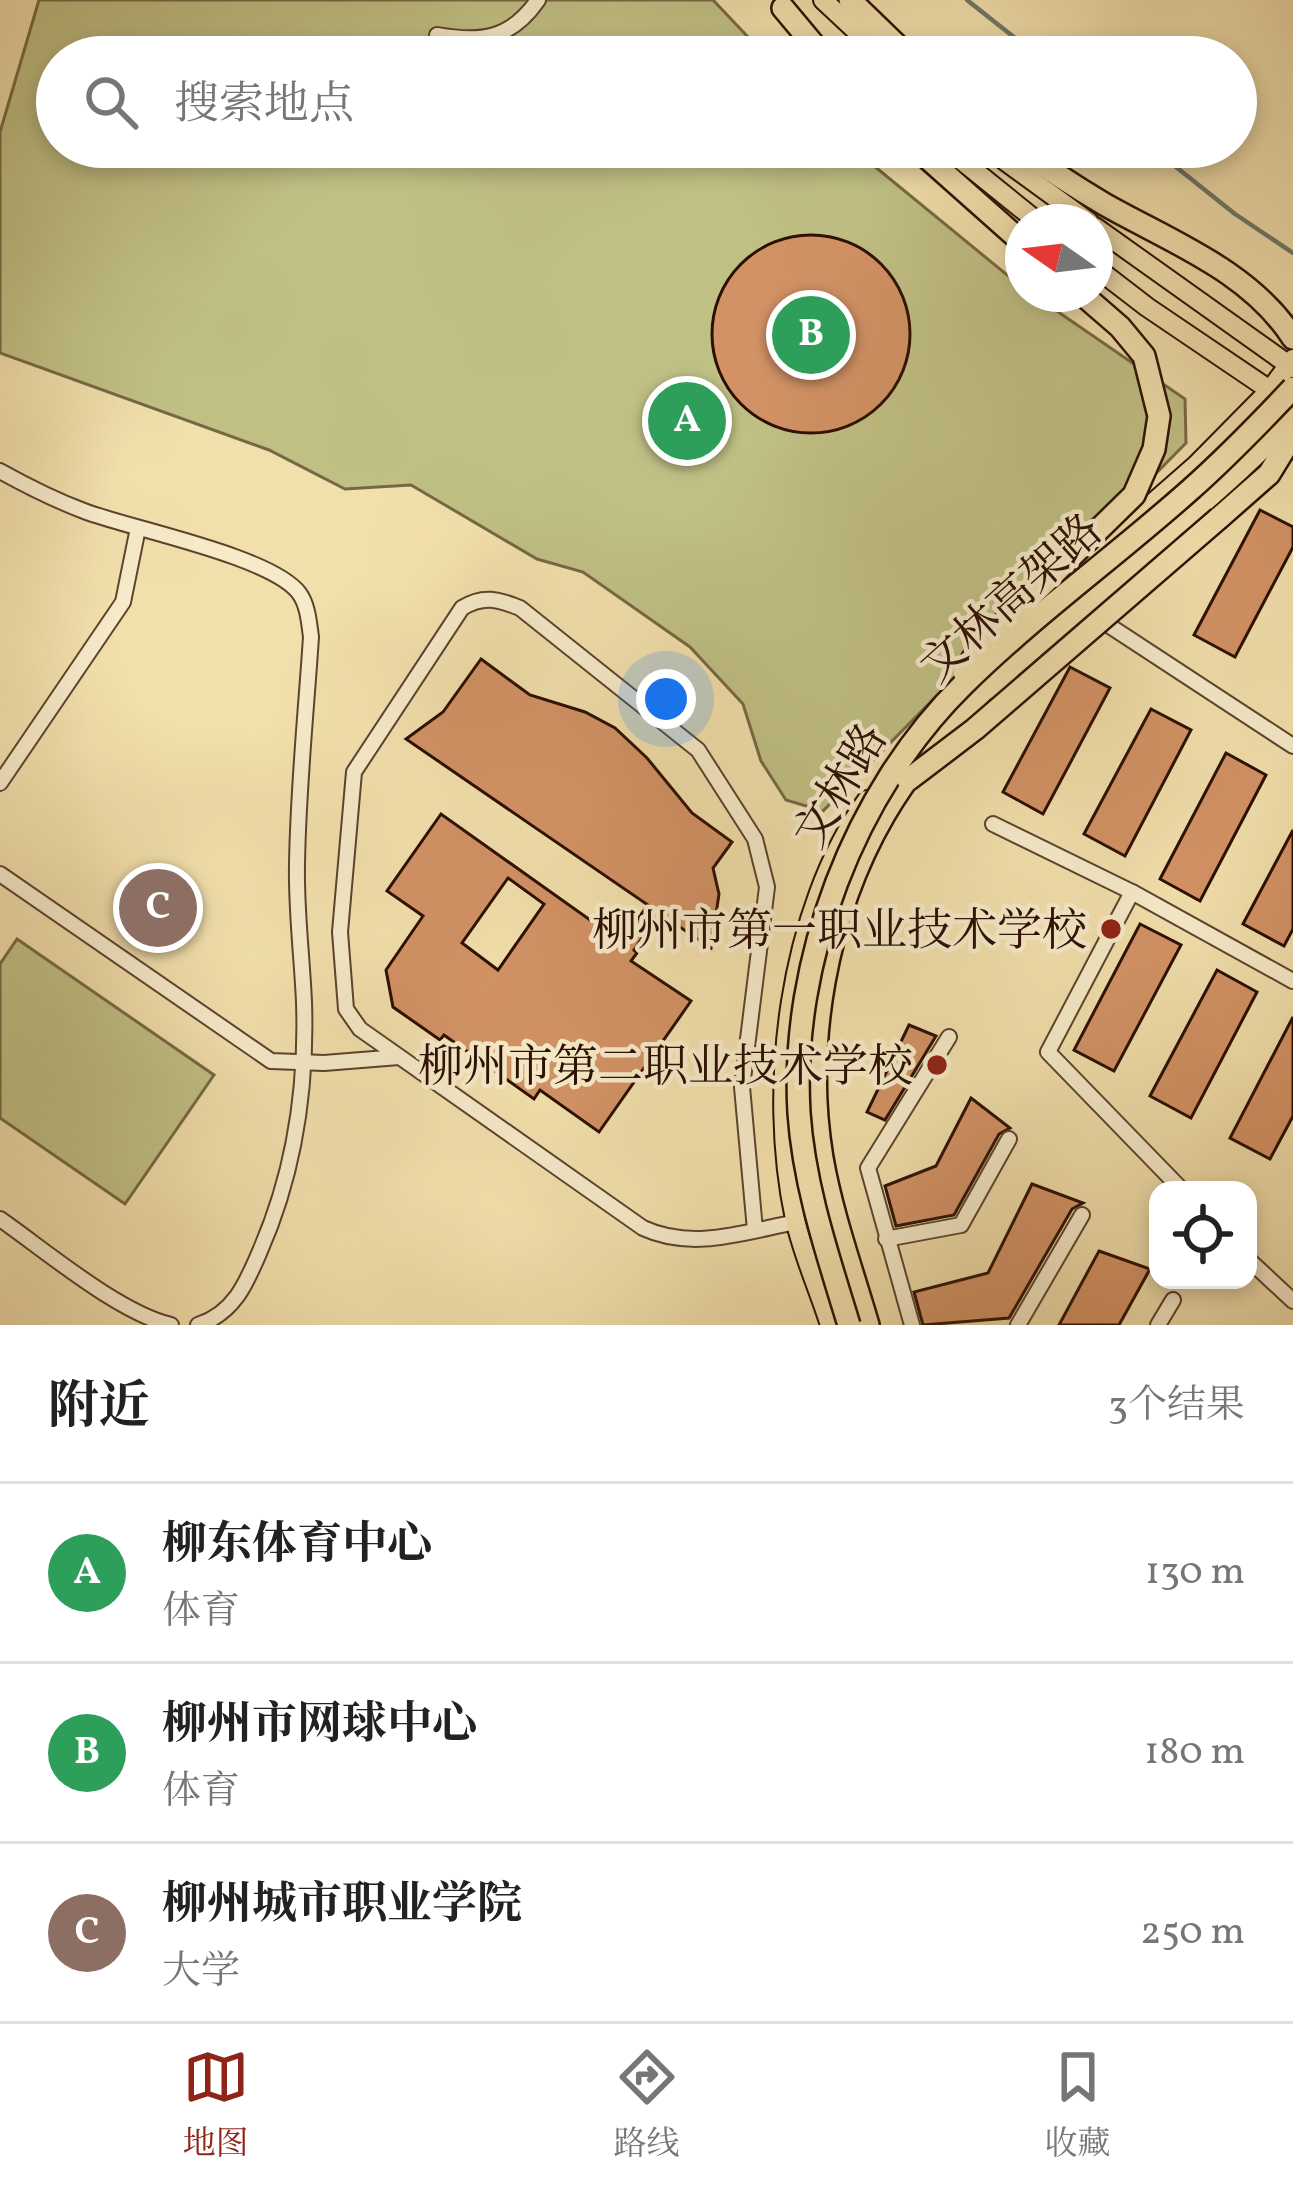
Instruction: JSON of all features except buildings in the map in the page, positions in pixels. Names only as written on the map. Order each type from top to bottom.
[{"type":"highway","points":[[850,0],[887,36]]},
{"type":"highway","points":[[778,4],[806,36]]},
{"type":"highway","points":[[938,168],[1005,227]]},
{"type":"highway","points":[[1050,168],[1254,292],[1293,338]]},
{"type":"highway","points":[[912,748],[983,644],[1134,495],[1154,449],[1159,416],[1144,356],[1103,312]]},
{"type":"highway","name":"文林高架路","points":[[849,1325],[806,1171],[799,1062],[809,973],[855,837],[912,748],[958,689],[1192,489],[1288,374]]},
{"type":"highway","name":"文林高架路","points":[[870,1325],[829,1191],[821,1153],[816,1069],[823,983],[832,944],[851,887],[884,815],[925,754],[1025,651],[1204,502],[1293,416]]},
{"type":"highway","points":[[908,780],[975,729],[1269,475],[1293,432]]},
{"type":"main road","points":[[823,0],[862,36]]},
{"type":"main road","points":[[778,4],[815,36]]},
{"type":"main road","points":[[971,168],[1016,204]]},
{"type":"main road","points":[[1015,168],[1064,204]]},
{"type":"main road","points":[[1113,240],[1288,374],[1293,406]]},
{"type":"main road","points":[[1113,280],[1147,307],[1288,374]]},
{"type":"main road","name":"文林路","points":[[830,1325],[796,1222],[785,1154],[784,1040],[811,920],[848,827],[969,665],[1196,465],[1288,374]]},
{"type":"main road","name":"文林路","points":[[870,1325],[830,1180],[823,1038],[845,915],[888,818],[1027,668],[1293,432]]},
{"type":"street","points":[[499,36],[513,28],[538,0]]},
{"type":"street","points":[[437,35],[443,36]]},
{"type":"street","points":[[0,471],[85,511],[237,558],[275,575],[298,591],[307,612],[311,637],[296,874],[304,1063],[294,1155],[271,1226],[236,1302],[215,1320],[198,1325]]},
{"type":"street","points":[[0,783],[123,602],[138,528]]},
{"type":"street","points":[[755,1230],[742,1088],[767,887],[755,839],[698,750],[520,608],[498,599],[476,599],[462,608],[354,772],[340,932],[346,1009],[360,1029],[643,1228],[668,1239],[705,1240],[796,1222]]},
{"type":"street","points":[[1090,614],[1293,746]]},
{"type":"street","points":[[993,824],[1132,892],[1293,981]]},
{"type":"street","points":[[0,874],[271,1060],[304,1063],[400,1057]]},
{"type":"street","points":[[1132,892],[1048,1052],[1173,1181]]},
{"type":"street","points":[[911,1325],[868,1168],[949,1037]]},
{"type":"street","points":[[886,1239],[961,1225],[1009,1139]]},
{"type":"street","points":[[1018,1325],[1082,1215]]},
{"type":"street","points":[[0,1219],[149,1319],[171,1325]]},
{"type":"street","points":[[1257,1267],[1293,1301]]},
{"type":"street","points":[[1158,1325],[1173,1300]]},
{"type":"green space","points":[[39,0],[713,0],[747,36],[36,36],[36,168],[877,168],[1005,273],[1005,312],[1058,312],[1185,399],[1186,443],[823,811],[786,800],[761,761],[743,704],[690,647],[583,572],[537,559],[411,485],[345,489],[269,450],[0,353],[0,132]]},
{"type":"green space","points":[[17,939],[214,1075],[125,1204],[0,1118],[0,964]]},
{"type":"waterway","points":[[967,0],[1012,36]]},
{"type":"waterway","points":[[1177,168],[1293,253]]},
{"type":"place","name":"柳州市网球中心","points":[[811,335]]},
{"type":"place","name":"柳东体育中心","points":[[687,421]]},
{"type":"place","name":"柳州城市职业学院","points":[[158,908]]},
{"type":"place","name":"柳州市第一职业技术学校","points":[[1111,929]]},
{"type":"place","name":"柳州市第二职业技术学校","points":[[937,1065]]}]
